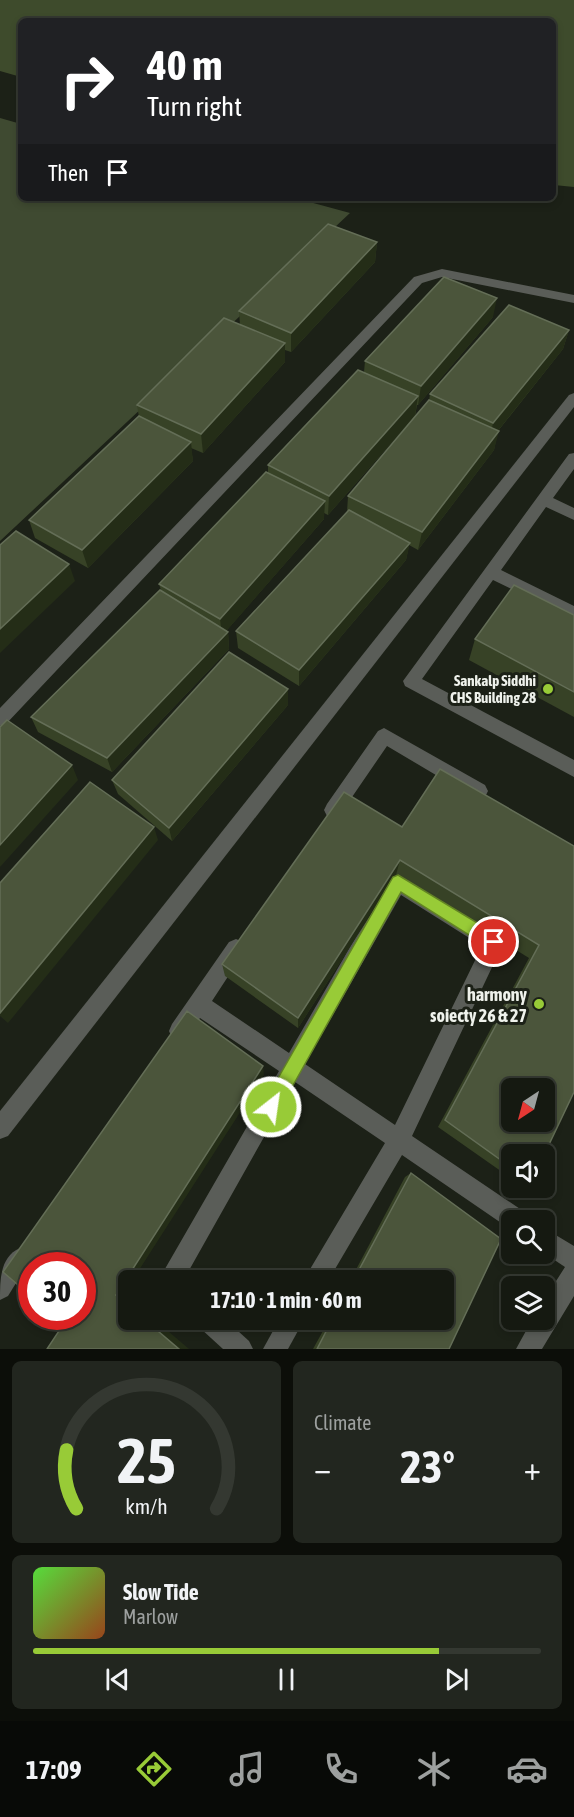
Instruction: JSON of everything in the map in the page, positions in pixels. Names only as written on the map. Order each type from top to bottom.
[{"type":"street","points":[[0,719],[418,280],[442,273],[574,299]]},
{"type":"street","points":[[0,1128],[574,398]]},
{"type":"street","points":[[574,458],[411,681],[574,769]]},
{"type":"street","points":[[544,500],[574,514]]},
{"type":"street","points":[[491,572],[574,614]]},
{"type":"street","points":[[324,822],[384,736],[494,800]]},
{"type":"street","points":[[176,1270],[398,882],[494,942],[399,1140],[322,1270]]},
{"type":"street","points":[[171,1043],[244,937]]},
{"type":"street","points":[[198,1004],[502,1210]]},
{"type":"street","points":[[0,1288],[34,1239]]},
{"type":"street","points":[[555,1246],[574,1259]]},
{"type":"street","points":[[528,1349],[574,1274]]},
{"type":"street","points":[[219,1330],[241,1349]]},
{"type":"street","points":[[275,1349],[286,1330]]},
{"type":"green space","points":[[0,0],[574,0],[574,187],[556,185],[556,18],[18,18],[18,76],[0,71]]},
{"type":"green space","points":[[0,118],[18,123],[18,201],[306,201],[350,213],[0,541]]},
{"type":"building","points":[[328,224],[377,242],[291,333],[239,311]]},
{"type":"building","points":[[444,277],[497,298],[421,386],[365,361]]},
{"type":"building","points":[[509,305],[569,330],[493,423],[430,394]]},
{"type":"building","points":[[224,318],[285,343],[201,434],[137,405]]},
{"type":"building","points":[[358,370],[418,396],[329,496],[268,465]]},
{"type":"building","points":[[429,400],[499,431],[422,532],[348,496]]},
{"type":"building","points":[[139,416],[191,442],[82,550],[29,520]]},
{"type":"building","points":[[266,472],[325,501],[220,619],[159,584]]},
{"type":"building","points":[[349,510],[410,543],[299,670],[236,631]]},
{"type":"building","points":[[16,531],[69,564],[0,629],[0,545]]},
{"type":"building","name":"Sankalp Siddhi CHS Building 28","points":[[514,585],[574,615],[574,692],[475,639]]},
{"type":"building","points":[[160,590],[228,632],[107,758],[31,717]]},
{"type":"building","points":[[229,652],[288,689],[169,828],[112,780]]},
{"type":"building","points":[[7,720],[72,765],[0,845],[0,727]]},
{"type":"building","name":"harmony soiecty 26 & 27","points":[[440,769],[574,846],[574,1092],[555,1132],[555,1078],[501,1078],[501,1132],[555,1132],[549,1144],[501,1144],[501,1160],[445,1120],[539,945],[400,860],[298,1018],[222,964],[344,792],[402,827]]},
{"type":"building","points":[[90,782],[154,827],[0,1013],[0,883]]},
{"type":"building","points":[[187,1011],[263,1066],[132,1270],[118,1270],[116,1295],[118,1297],[118,1330],[157,1330],[179,1349],[47,1349],[60,1330],[96,1330],[96,1252],[18,1252],[18,1285],[3,1272]]},
{"type":"building","points":[[411,1173],[501,1239],[449,1349],[317,1349],[327,1330],[454,1330],[454,1270],[359,1270]]},
{"type":"place","name":"Sankalp Siddhi CHS Building 28","points":[[548,689]]},
{"type":"place","name":"harmony soiecty 26 & 27","points":[[539,1004]]},
{"type":"route","points":[[271,1107],[398,882],[494,942]]}]
